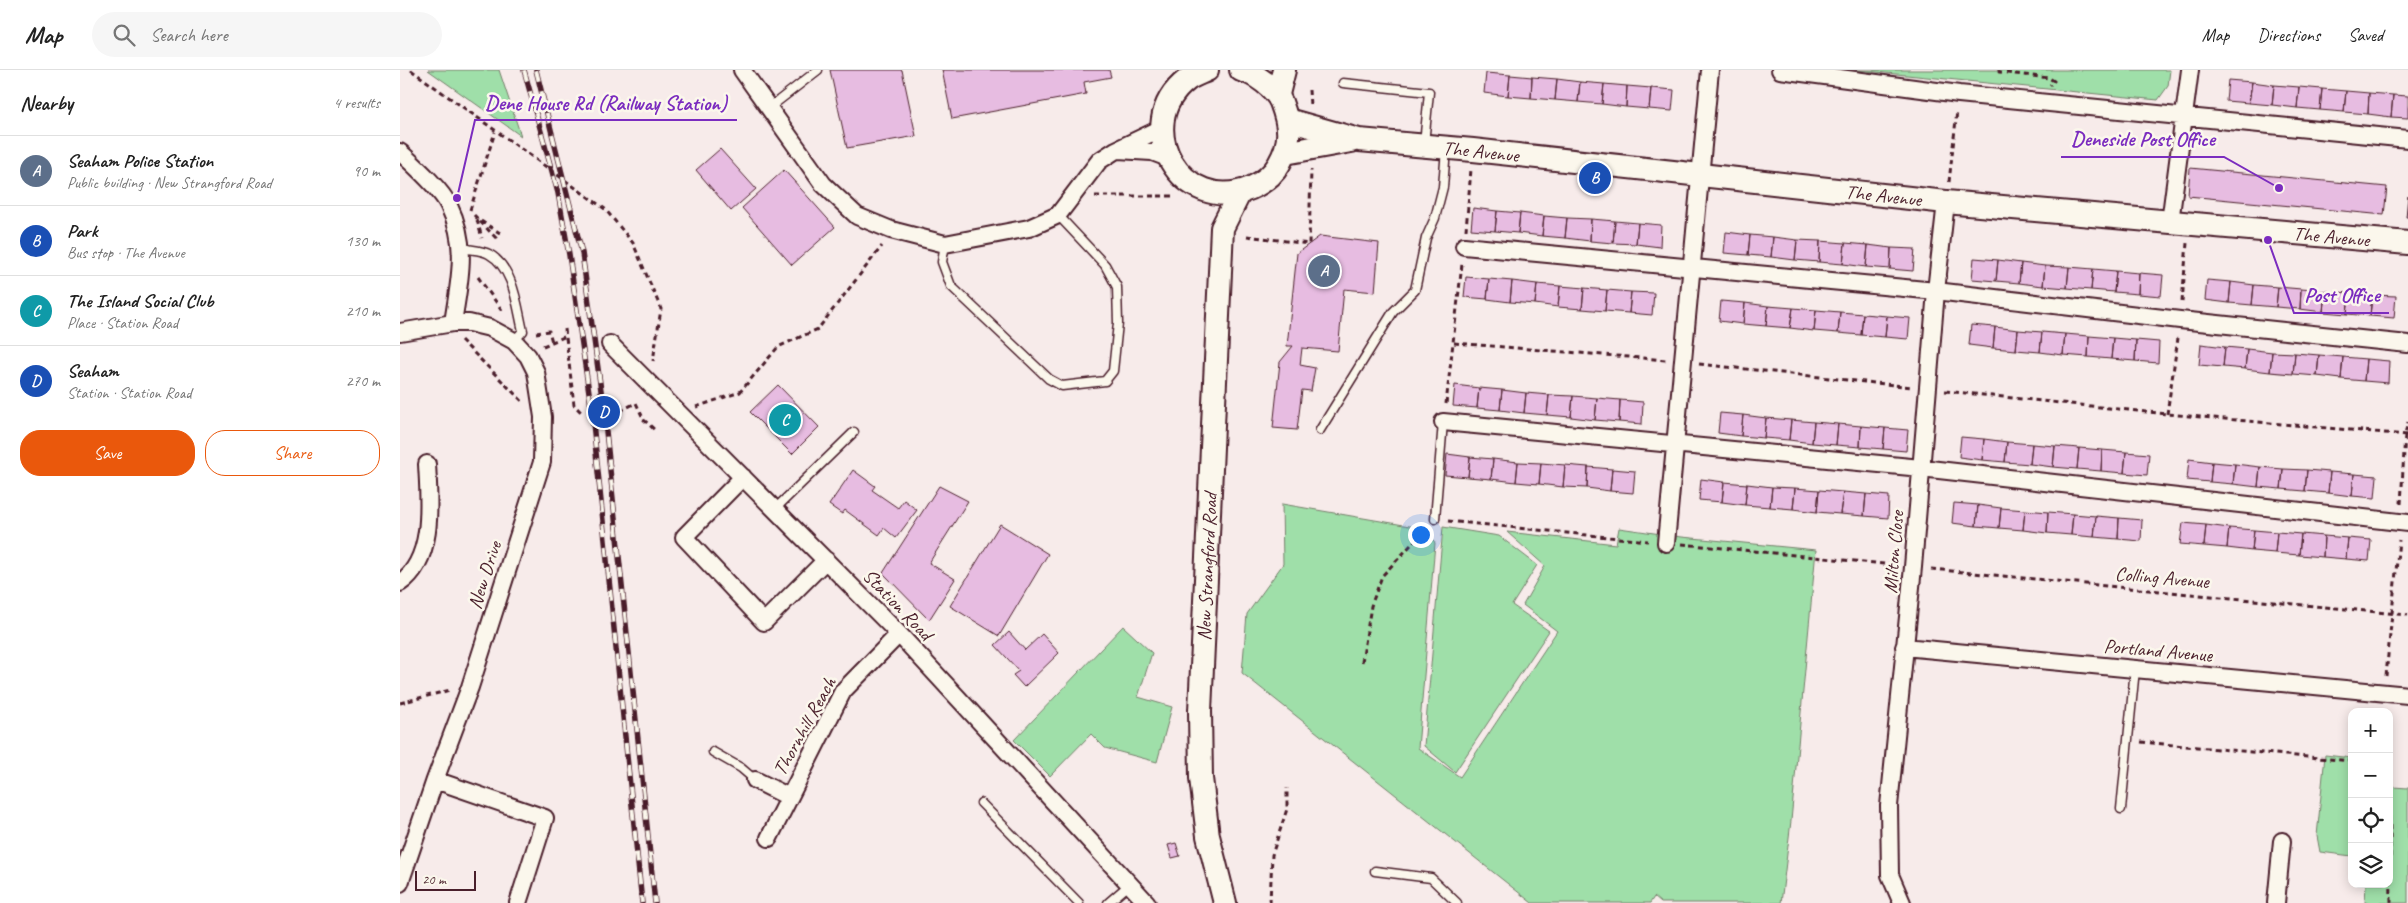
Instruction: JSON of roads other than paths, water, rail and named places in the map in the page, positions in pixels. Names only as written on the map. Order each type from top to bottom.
[{"type":"main road","points":[[1174,93],[1175,70]]},
{"type":"main road","points":[[1207,70],[1187,80],[1174,93],[1165,110],[1162,128],[1164,148],[1168,158],[1190,192],[1220,194],[1240,192],[1259,184],[1275,171],[1285,152],[1289,136],[1288,120],[1278,94],[1248,71]]},
{"type":"main road","points":[[1278,94],[1284,70]]},
{"type":"main road","name":"The Avenue","points":[[1288,120],[1359,140],[1473,150],[1946,202],[2408,243]]},
{"type":"main road","name":"The Avenue","points":[[1285,152],[1359,140]]},
{"type":"main road","name":"New Strangford Road","points":[[1190,192],[1211,203],[1222,228]]},
{"type":"main road","name":"New Strangford Road","points":[[1225,903],[1208,836],[1201,778],[1200,711],[1222,228],[1240,192]]},
{"type":"street","points":[[742,70],[823,184],[857,216],[891,230],[945,244],[1029,228],[1058,215],[1099,161],[1116,150],[1162,128]]},
{"type":"street","points":[[1666,543],[1710,70]]},
{"type":"street","points":[[1780,70],[1959,94],[2183,118],[2408,139]]},
{"type":"street","points":[[2170,222],[2190,70]]},
{"type":"street","points":[[1116,150],[1152,152],[1168,158]]},
{"type":"street","points":[[400,152],[449,205],[462,248],[453,323]]},
{"type":"street","name":"Milton Close","points":[[1902,903],[1890,875],[1889,806],[1913,567],[1936,291],[1946,202]]},
{"type":"street","points":[[1464,246],[1936,291],[2180,320],[2408,344]]},
{"type":"street","name":"New Drive","points":[[400,332],[453,323],[468,323],[518,336],[536,372],[542,409],[542,462],[470,687],[435,780],[400,883]]},
{"type":"street","name":"Station Road","points":[[610,344],[899,634],[1147,903]]},
{"type":"street","points":[[1443,422],[1921,468],[2404,522]]},
{"type":"street","points":[[400,583],[408,578],[419,562],[424,548],[429,506],[427,464]]},
{"type":"street","points":[[743,477],[684,537],[764,622],[826,560]]},
{"type":"street","name":"Thornhill Reach","points":[[769,838],[842,691],[899,634]]},
{"type":"street","name":"Portland Avenue","points":[[1904,647],[2408,695]]},
{"type":"street","points":[[435,780],[545,818],[518,903]]},
{"type":"street","name":"Thornhill Reach","points":[[755,780],[790,797]]},
{"type":"street","points":[[2276,903],[2282,841]]},
{"type":"lane","points":[[769,108],[818,70]]},
{"type":"lane","points":[[1320,430],[1393,312],[1415,290],[1426,238],[1435,218],[1443,187],[1435,147],[1429,92],[1343,83]]},
{"type":"lane","points":[[945,244],[942,262],[952,286],[1049,380],[1062,386],[1105,381],[1113,371],[1118,323],[1117,287],[1106,265],[1058,215]]},
{"type":"lane","points":[[462,248],[488,253],[501,265],[513,288],[518,336]]},
{"type":"lane","points":[[1434,520],[1443,422]]},
{"type":"lane","points":[[775,509],[854,432]]},
{"type":"lane","points":[[2120,808],[2134,669]]},
{"type":"lane","points":[[713,752],[742,768],[755,780]]},
{"type":"lane","points":[[981,803],[1078,903]]},
{"type":"lane","points":[[1375,871],[1431,878],[1457,903]]},
{"type":"lane","points":[[1108,903],[1130,884]]},
{"type":"railway","points":[[524,70],[558,193],[592,413],[642,903]]},
{"type":"railway","points":[[536,70],[582,253],[604,412],[655,903]]},
{"type":"place","name":"Park","points":[[1595,178]]},
{"type":"place","name":"Deneside Post Office","points":[[2279,188]]},
{"type":"place","name":"Dene House Rd (Railway Station)","points":[[457,198]]},
{"type":"place","name":"Post Office","points":[[2268,240]]},
{"type":"place","name":"Seaham Police Station","points":[[1324,271]]},
{"type":"place","name":"Seaham","points":[[604,412]]},
{"type":"place","name":"The Island Social Club","points":[[785,420]]}]
